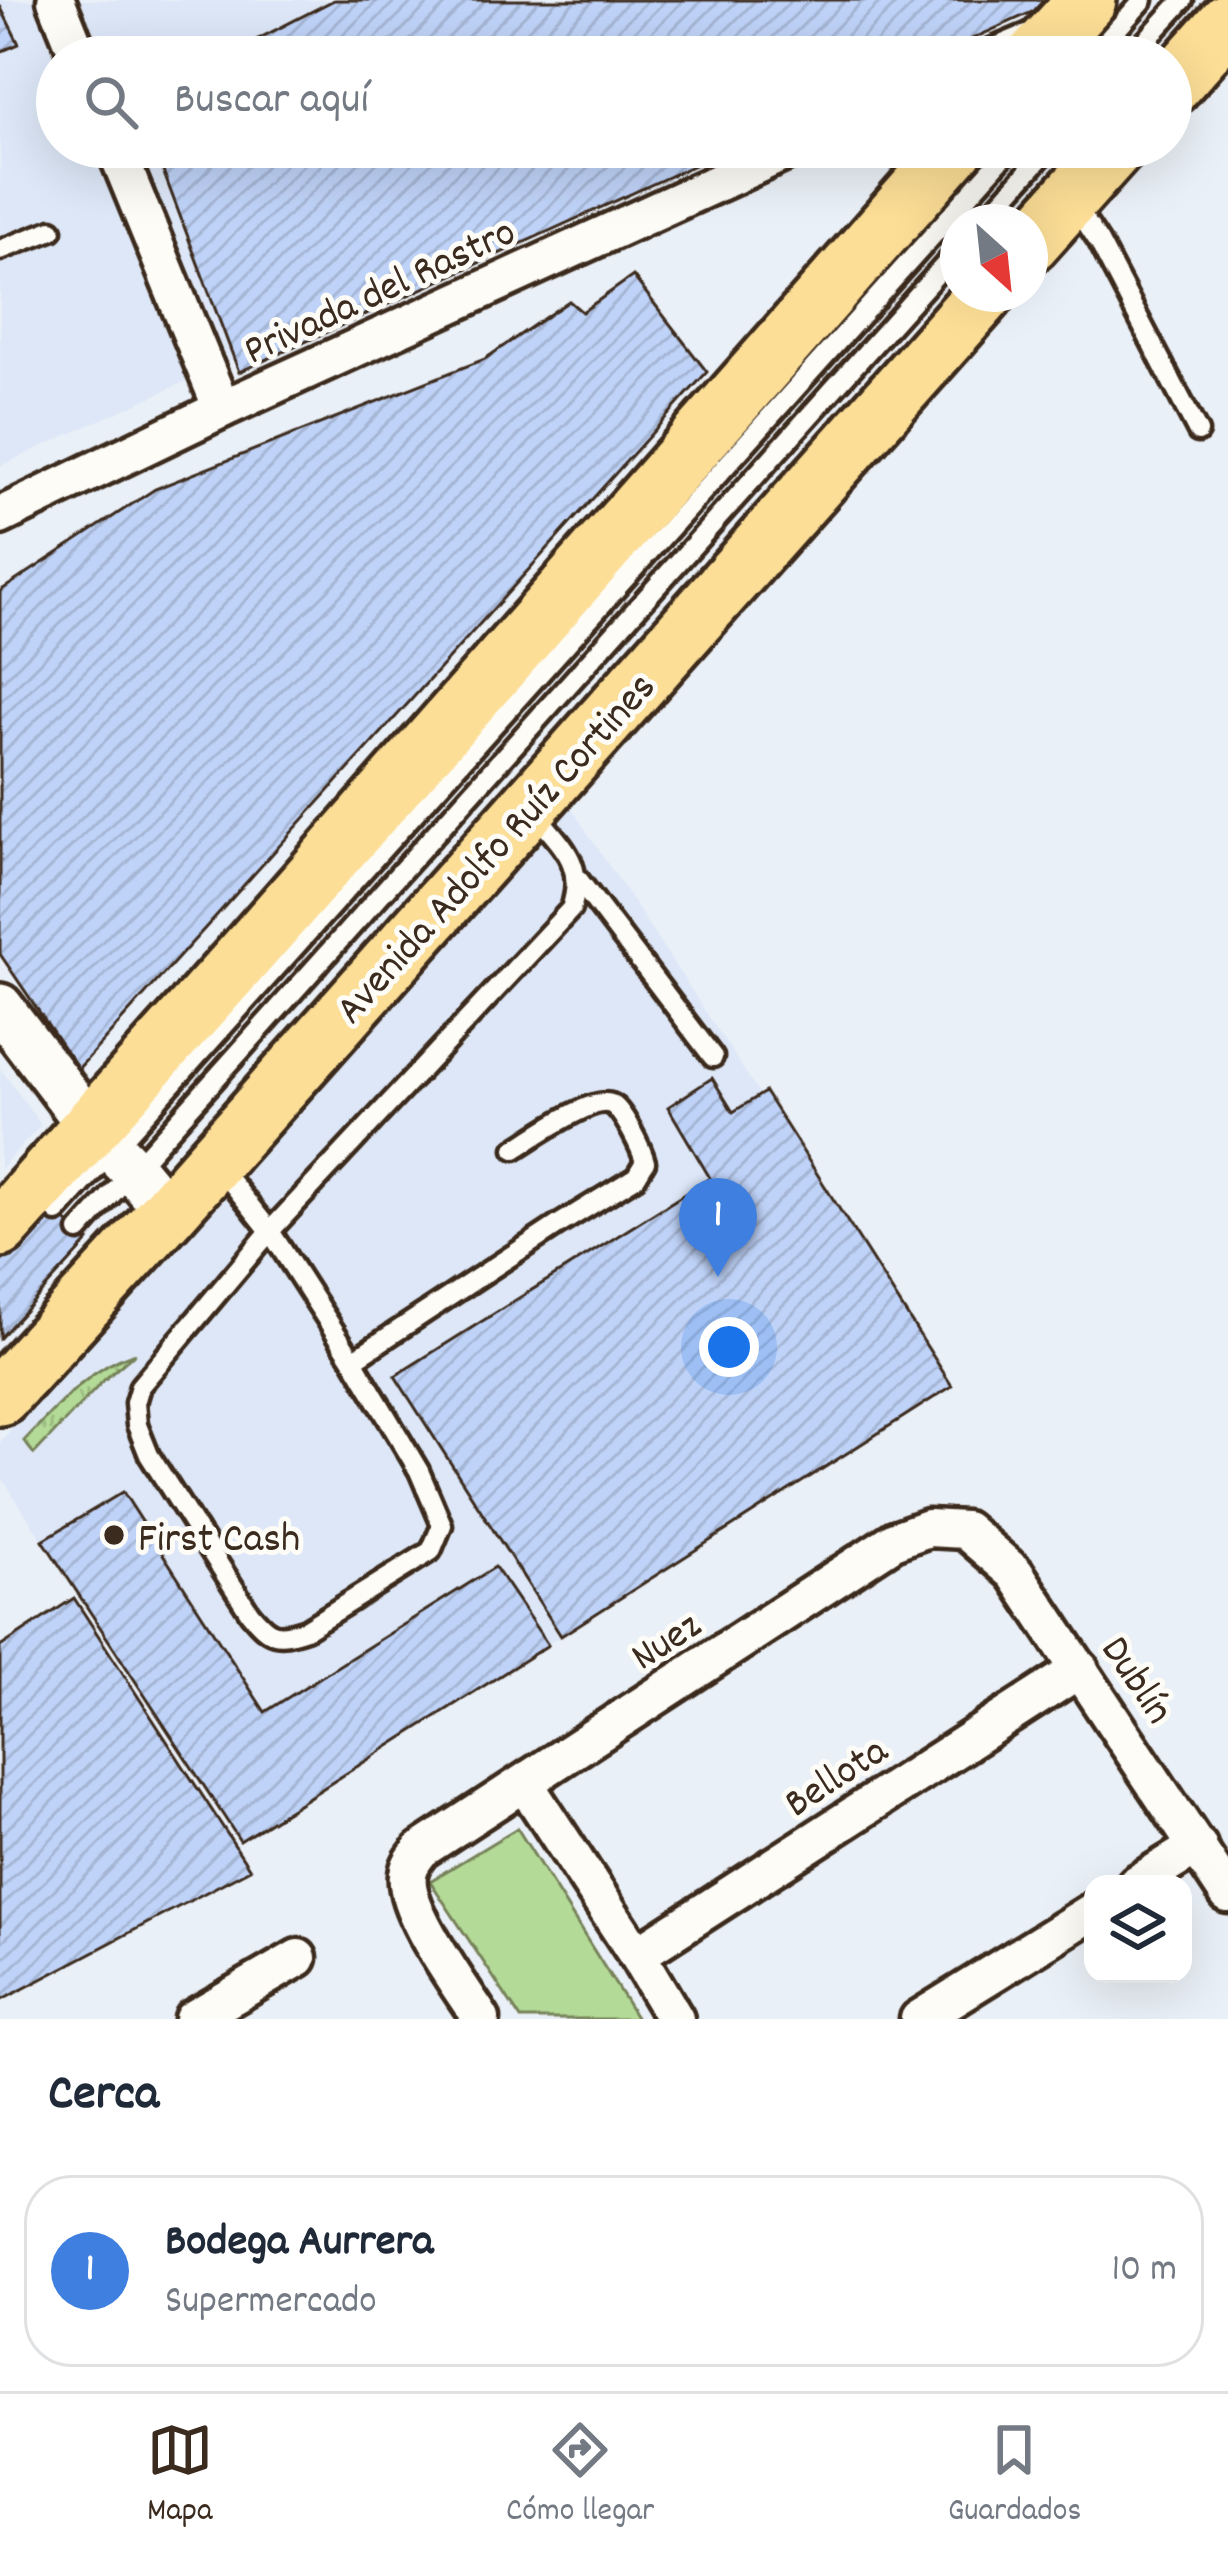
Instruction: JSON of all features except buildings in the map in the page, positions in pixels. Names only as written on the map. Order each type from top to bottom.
[{"type":"main road","points":[[1192,62],[1228,22]]},
{"type":"main road","name":"Avenida Adolfo Ruíz Cortines","points":[[0,1396],[126,1165],[939,168]]},
{"type":"main road","points":[[1046,204],[1060,172]]},
{"type":"main road","name":"Avenida Adolfo Ruíz Cortines","points":[[0,1228],[126,1165],[213,1160],[969,312]]},
{"type":"street","points":[[56,0],[71,36]]},
{"type":"street","points":[[124,168],[222,410]]},
{"type":"street","name":"Privada del Rastro","points":[[0,516],[750,168]]},
{"type":"street","points":[[0,1007],[126,1165]]},
{"type":"street","name":"Nuez","points":[[481,2019],[415,1912],[406,1879],[410,1863],[421,1850],[895,1540],[928,1528],[965,1530],[1015,1573]]},
{"type":"street","name":"Dublín","points":[[1015,1573],[1228,1894]]},
{"type":"street","name":"Bellota","points":[[637,1955],[1080,1670]]},
{"type":"street","points":[[525,1784],[675,2019]]},
{"type":"street","points":[[1151,1875],[1198,1846]]},
{"type":"street","points":[[919,2019],[1084,1917]]},
{"type":"street","points":[[193,2019],[233,2009],[298,1958]]},
{"type":"lane","points":[[1068,36],[1143,0]]},
{"type":"lane","points":[[1150,36],[1183,0]]},
{"type":"lane","points":[[79,1231],[126,1165],[994,168]]},
{"type":"lane","points":[[1011,204],[1060,172],[1198,432]]},
{"type":"lane","points":[[0,250],[52,230]]},
{"type":"lane","points":[[58,1212],[126,1165],[940,270]]},
{"type":"lane","points":[[529,806],[575,866],[578,879],[713,1057]]},
{"type":"lane","points":[[213,1160],[270,1231],[353,1360],[419,1471],[442,1526],[431,1551],[306,1629],[284,1636],[266,1632],[250,1612],[149,1456],[136,1425],[140,1386],[270,1231],[571,909],[578,879]]},
{"type":"lane","points":[[353,1360],[636,1178],[645,1162],[610,1103],[584,1108],[515,1149]]},
{"type":"shaded area","points":[[0,0],[1018,0],[940,36],[36,36],[36,168],[651,168],[0,466]]},
{"type":"shaded area","points":[[562,794],[952,1386],[240,1841],[0,1475],[0,1442]]},
{"type":"shaded area","points":[[0,1068],[41,1125],[0,1169]]},
{"type":"green space","points":[[135,1353],[34,1454],[24,1441],[61,1402],[103,1368]]},
{"type":"green space","points":[[517,1828],[637,2019],[521,2019],[430,1881]]},
{"type":"place","name":"Bodega Aurrera","points":[[718,1277]]},
{"type":"place","name":"First Cash","points":[[114,1535]]}]
